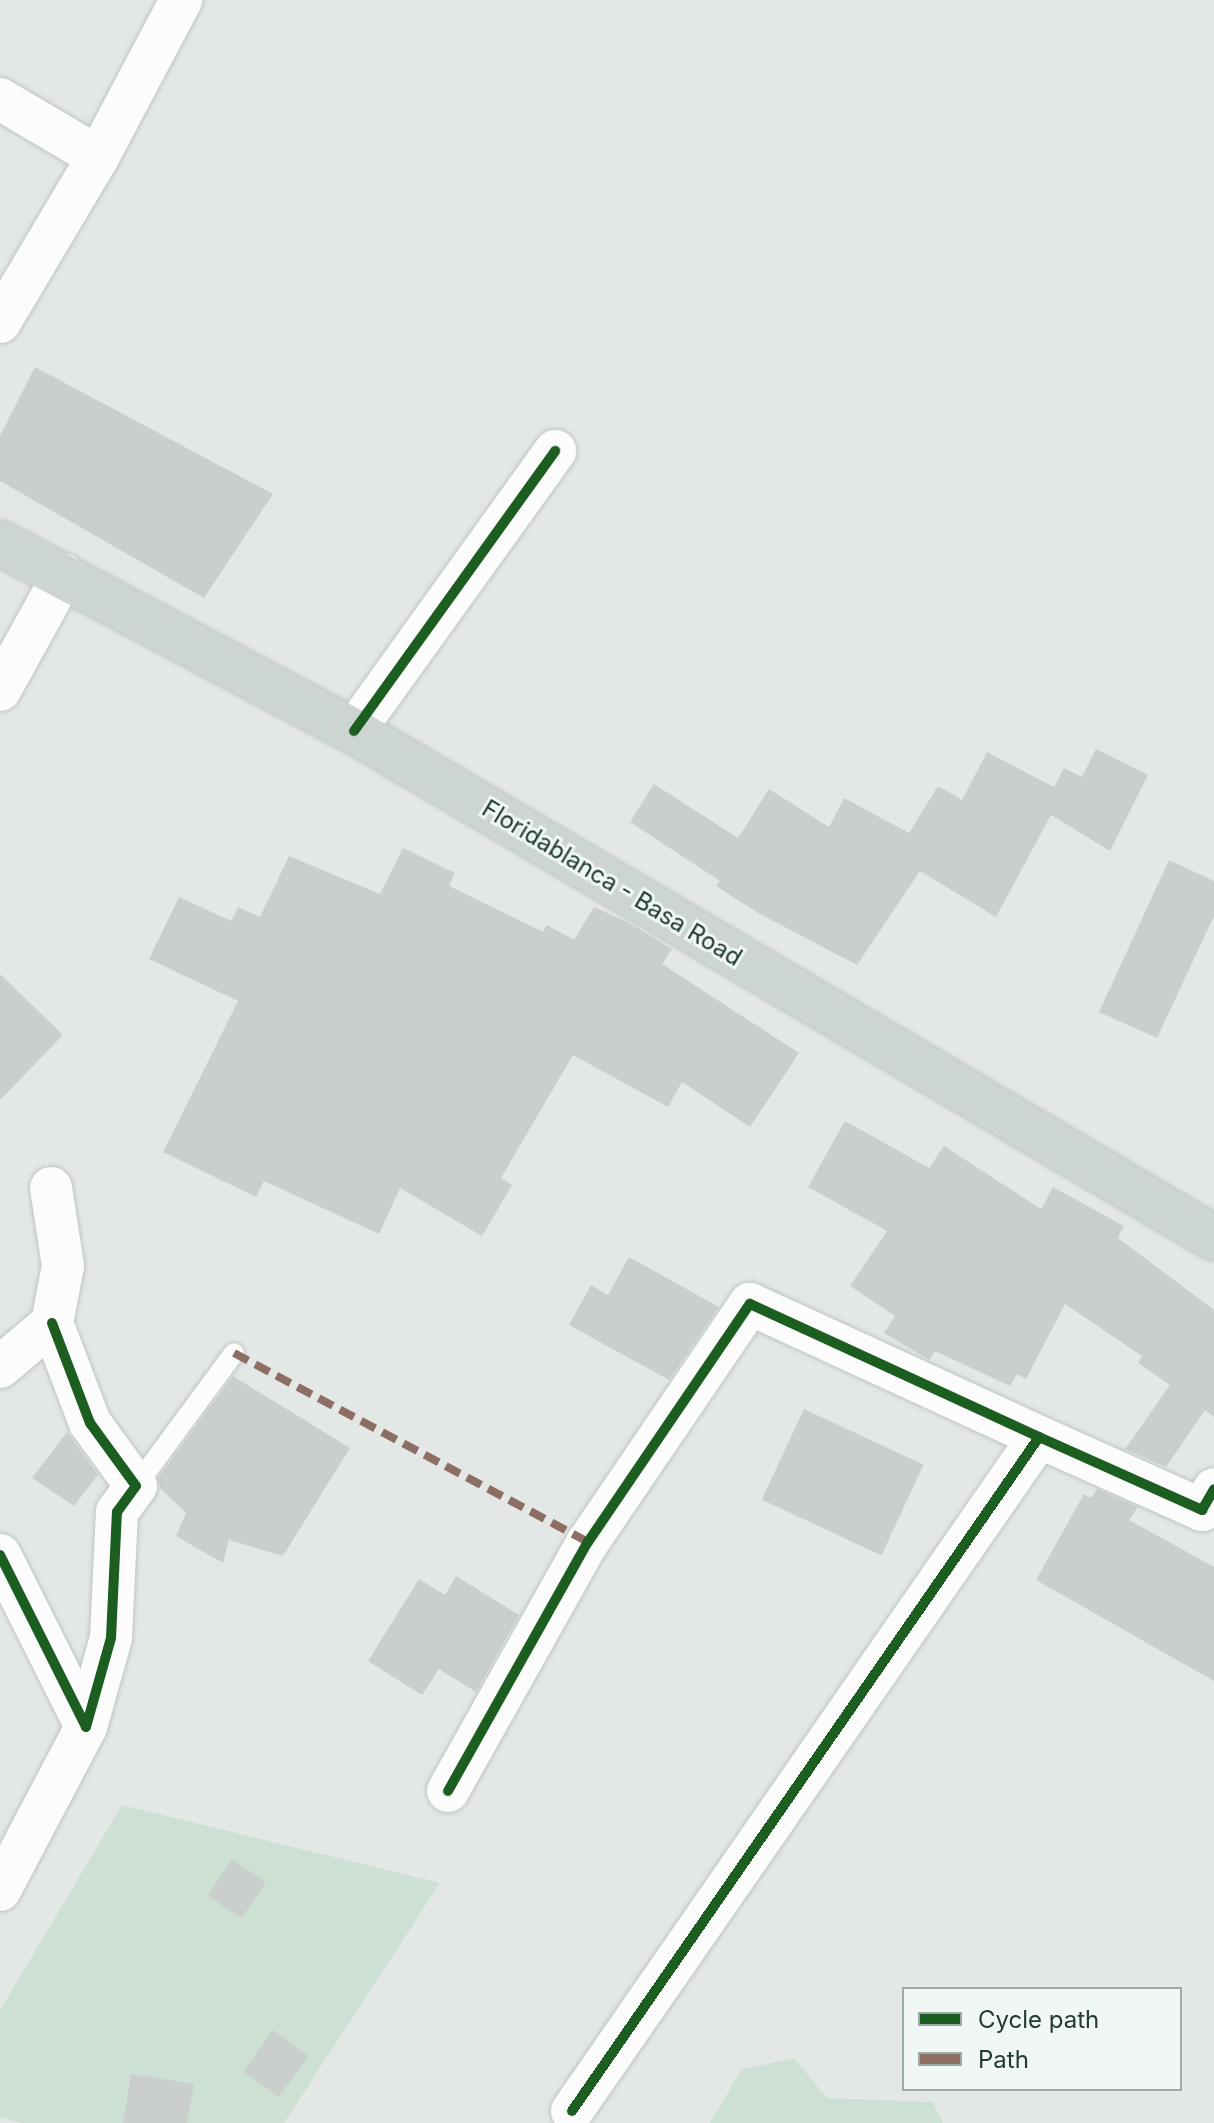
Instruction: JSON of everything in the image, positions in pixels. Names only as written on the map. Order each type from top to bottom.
[{"type":"main road","name":"Floridablanca - Basa Road","points":[[0,543],[64,574],[354,731],[1214,1238]]},
{"type":"street","points":[[0,322],[98,157],[181,0]]},
{"type":"street","points":[[0,99],[98,157]]},
{"type":"street","points":[[354,731],[555,451]]},
{"type":"street","points":[[0,690],[64,574]]},
{"type":"street","points":[[0,1890],[86,1727],[111,1638],[117,1512],[136,1486],[90,1423],[52,1323],[63,1266],[51,1188]]},
{"type":"street","points":[[448,1791],[588,1542],[750,1304],[1202,1510],[1214,1489]]},
{"type":"street","points":[[0,1367],[52,1323]]},
{"type":"street","points":[[572,2111],[1039,1437]]},
{"type":"street","points":[[0,1555],[86,1727]]},
{"type":"lane","points":[[136,1486],[234,1353]]},
{"type":"green space","points":[[122,1805],[440,1883],[284,2123],[22,2123],[0,2117],[0,2010]]},
{"type":"green space","points":[[794,2058],[827,2098],[933,2102],[943,2123],[710,2123],[741,2070]]},
{"type":"building","points":[[35,367],[273,494],[204,598],[0,481],[0,436]]},
{"type":"building","points":[[1096,749],[1148,775],[1110,851],[1051,815],[996,917],[920,871],[857,965],[758,913],[716,886],[720,881],[630,822],[654,784],[738,838],[769,789],[829,827],[844,798],[909,833],[938,786],[962,800],[987,752],[1054,787],[1064,768],[1082,777]]},
{"type":"building","points":[[403,848],[455,873],[449,886],[543,932],[547,925],[574,940],[594,907],[631,924],[672,949],[662,964],[799,1053],[750,1127],[682,1082],[668,1107],[573,1055],[501,1178],[512,1185],[482,1236],[400,1188],[379,1234],[264,1181],[256,1197],[163,1152],[238,1001],[149,959],[179,897],[231,921],[238,907],[260,917],[289,856],[380,894]]},
{"type":"building","points":[[1169,860],[1214,881],[1214,916],[1157,1038],[1099,1012]]},
{"type":"building","points":[[0,974],[63,1035],[0,1100]]},
{"type":"building","points":[[845,1121],[929,1168],[944,1146],[1041,1209],[1053,1187],[1124,1226],[1118,1238],[1214,1310],[1214,1417],[1205,1410],[1166,1467],[1125,1449],[1170,1385],[1138,1363],[1142,1356],[1065,1304],[1026,1379],[1017,1374],[1010,1386],[935,1351],[929,1360],[884,1333],[895,1316],[850,1286],[887,1231],[808,1187]]},
{"type":"building","points":[[629,1257],[719,1307],[669,1380],[569,1325],[591,1285],[608,1295]]},
{"type":"building","points":[[233,1376],[350,1448],[283,1556],[229,1540],[223,1563],[176,1536],[186,1513],[160,1488],[158,1478]]},
{"type":"building","points":[[804,1409],[924,1465],[881,1555],[762,1500]]},
{"type":"building","points":[[67,1432],[98,1475],[74,1506],[32,1478]]},
{"type":"building","points":[[1097,1489],[1138,1507],[1129,1520],[1214,1567],[1214,1681],[1036,1580],[1084,1494],[1091,1498]]},
{"type":"building","points":[[456,1576],[519,1615],[476,1692],[439,1669],[422,1695],[368,1661],[419,1579],[445,1595]]},
{"type":"building","points":[[232,1859],[266,1882],[241,1918],[207,1895]]},
{"type":"building","points":[[273,2030],[309,2056],[279,2097],[243,2071]]},
{"type":"building","points":[[131,2074],[194,2084],[187,2123],[123,2123]]},
{"type":"marked path","points":[[234,1353],[588,1542]]},
{"type":"cycle path","points":[[354,731],[555,451]]},
{"type":"cycle path","points":[[448,1791],[588,1542],[750,1304],[1039,1437]]},
{"type":"cycle path","points":[[0,1555],[86,1727],[111,1638],[117,1512],[136,1486],[90,1423],[52,1323]]},
{"type":"cycle path","points":[[572,2111],[1039,1437],[1202,1510],[1214,1489]]}]
